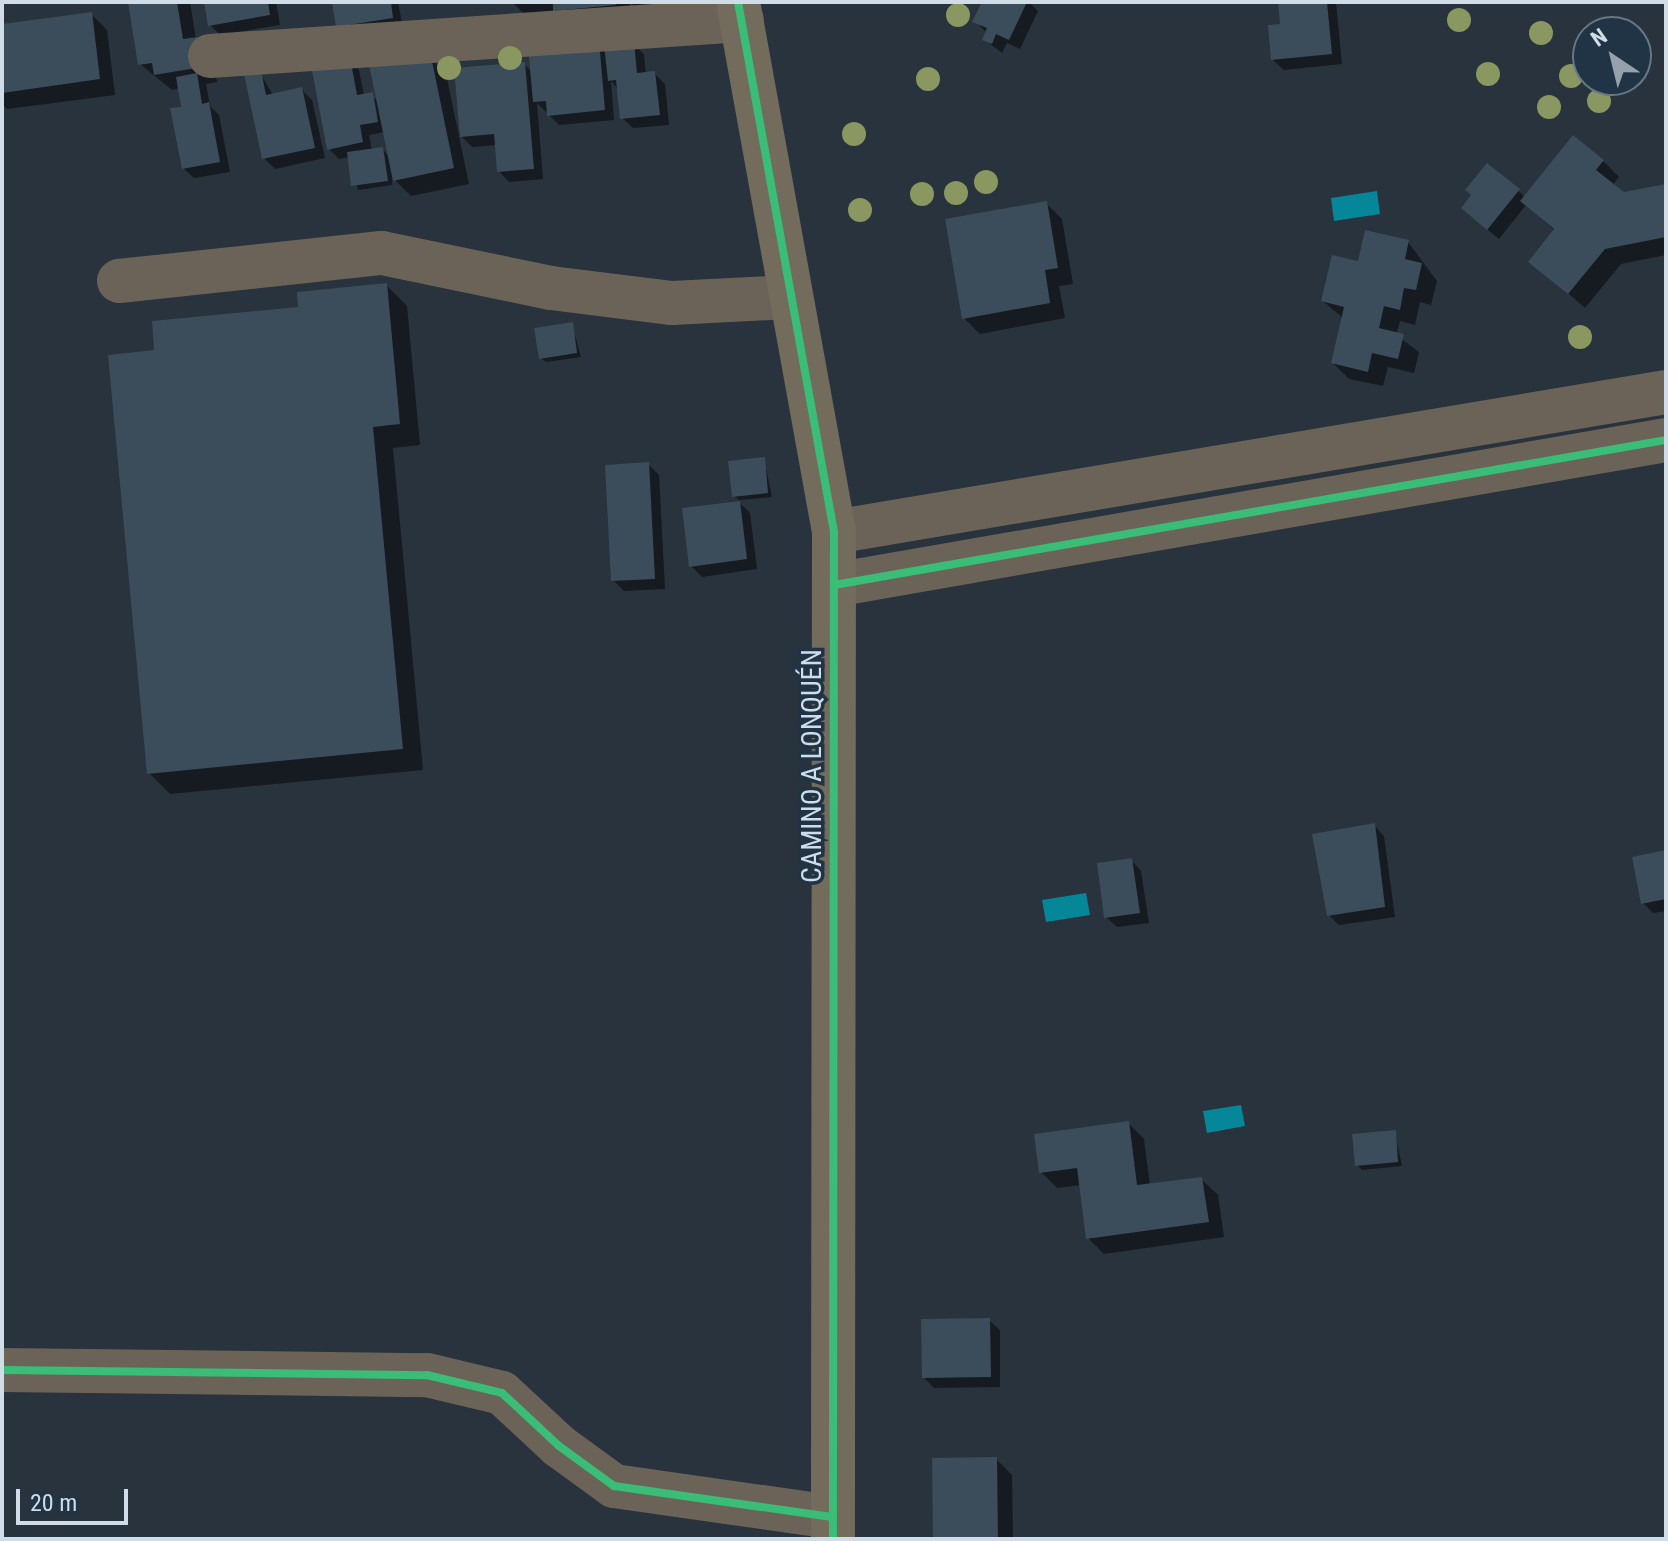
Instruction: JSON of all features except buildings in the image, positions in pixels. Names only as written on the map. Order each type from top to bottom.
[{"type":"main road","name":"CAMINO A LONQUÉN","points":[[740,11],[834,532],[833,1528]]},
{"type":"street","points":[[210,56],[740,11]]},
{"type":"street","points":[[119,281],[382,253],[551,288],[672,303],[790,297]]},
{"type":"street","points":[[834,532],[1666,392]]},
{"type":"street","points":[[834,585],[1666,440]]},
{"type":"street","points":[[2,1370],[427,1375],[502,1393],[559,1446],[614,1486],[833,1528]]},
{"type":"water","points":[[1377,191],[1380,214],[1334,221],[1331,198]]},
{"type":"water","points":[[1086,893],[1090,915],[1046,922],[1042,900]]},
{"type":"water","points":[[1241,1105],[1245,1126],[1207,1133],[1203,1111]]},
{"type":"cycle path","points":[[738,2],[834,532],[833,1539]]},
{"type":"cycle path","points":[[834,585],[1666,440]]},
{"type":"cycle path","points":[[2,1370],[427,1375],[502,1393],[559,1446],[614,1486],[832,1517]]}]
